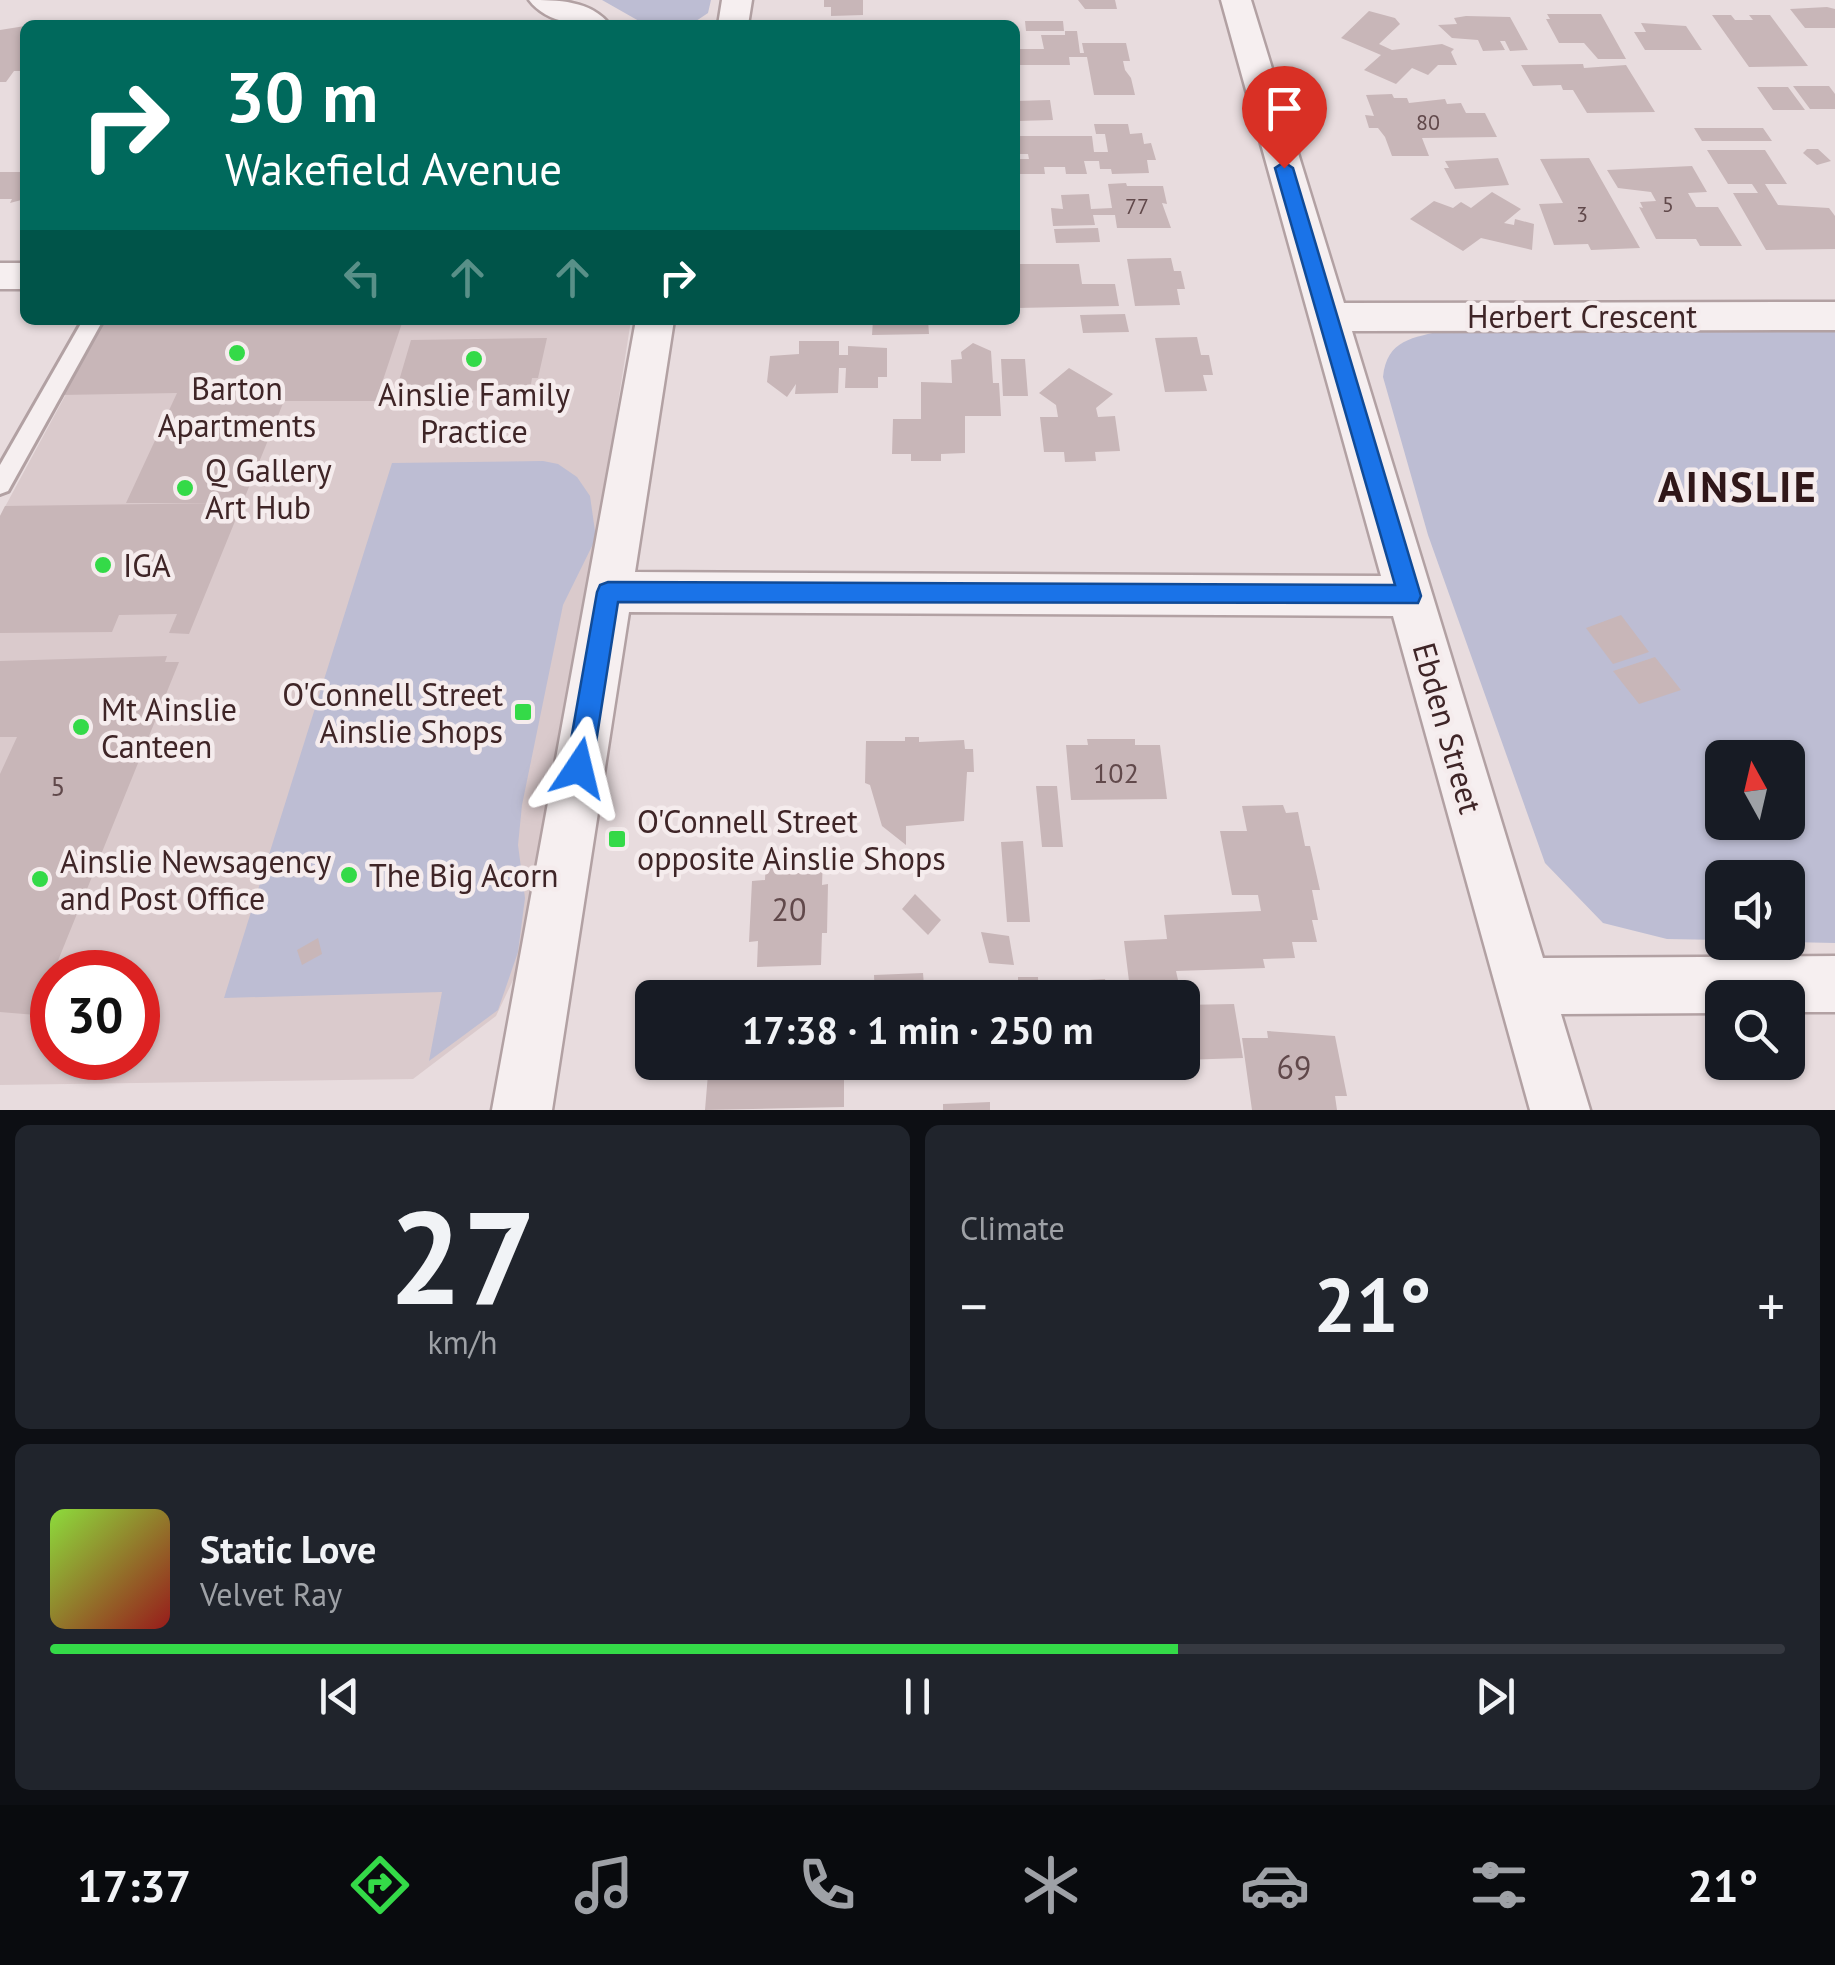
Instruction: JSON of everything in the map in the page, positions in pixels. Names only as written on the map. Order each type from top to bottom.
[{"type":"street","points":[[544,0],[585,20]]},
{"type":"street","name":"Ebden Street","points":[[1236,0],[1560,1110]]},
{"type":"street","name":"Herbert Crescent","points":[[1328,317],[1835,316]]},
{"type":"street","points":[[522,1110],[654,325]]},
{"type":"street","points":[[608,592],[1410,596]]},
{"type":"street","points":[[1523,986],[1835,984]]},
{"type":"lane","points":[[0,485],[90,325]]},
{"type":"shaded area","points":[[602,0],[711,0],[708,13],[698,20],[637,20]]},
{"type":"shaded area","points":[[103,325],[630,325],[529,898],[523,959],[496,1016],[413,1079],[0,1085],[0,516]]},
{"type":"shaded area","points":[[1835,327],[1835,943],[1805,942],[1805,860],[1705,860],[1705,940],[1667,939],[1603,923],[1545,863],[1428,535],[1383,377],[1390,355],[1412,338],[1445,330]]},
{"type":"shaded area","points":[[392,463],[558,464],[577,477],[590,496],[596,538],[563,605],[522,805],[518,845],[525,898],[518,952],[498,1010],[429,1061],[442,992],[224,998]]},
{"type":"building","points":[[824,0],[863,0],[863,15],[831,16],[831,7],[824,7]]},
{"type":"building","points":[[1078,0],[1115,0],[1117,9],[1085,9]]},
{"type":"building","points":[[1790,9],[1835,9],[1835,28],[1805,28]]},
{"type":"building","points":[[1369,11],[1395,18],[1400,24],[1379,44],[1392,50],[1442,44],[1454,49],[1451,52],[1457,65],[1438,65],[1428,75],[1412,68],[1396,84],[1364,70],[1381,55],[1341,38]]},
{"type":"building","points":[[1547,14],[1601,14],[1626,59],[1598,59],[1584,43],[1559,43]]},
{"type":"building","points":[[1712,15],[1753,20],[1749,15],[1770,15],[1808,66],[1749,67]]},
{"type":"building","points":[[1510,17],[1528,50],[1510,51],[1505,41],[1500,41],[1505,50],[1483,51],[1478,40],[1452,38],[1438,25],[1457,24],[1454,18]]},
{"type":"building","points":[[1025,21],[1063,21],[1064,31],[1026,31]]},
{"type":"building","points":[[1641,23],[1686,26],[1702,50],[1645,50],[1634,32],[1646,32]]},
{"type":"building","points":[[20,27],[20,71],[14,71],[6,82],[0,82],[0,30]]},
{"type":"building","points":[[1065,31],[1077,31],[1080,53],[1084,53],[1082,43],[1126,43],[1130,61],[1123,61],[1135,95],[1094,95],[1087,57],[1069,57],[1070,65],[1020,65],[1020,49],[1044,49],[1041,35],[1065,35]]},
{"type":"building","points":[[1583,64],[1584,68],[1626,65],[1655,112],[1587,113],[1573,90],[1563,90],[1561,85],[1533,86],[1521,65]]},
{"type":"building","points":[[1793,86],[1829,86],[1835,94],[1835,109],[1810,109]]},
{"type":"building","points":[[1757,87],[1788,87],[1805,110],[1773,110]]},
{"type":"building","points":[[1392,94],[1394,98],[1407,98],[1409,103],[1445,99],[1447,104],[1461,103],[1466,113],[1485,113],[1497,137],[1422,138],[1429,156],[1392,156],[1385,137],[1378,128],[1369,128],[1365,115],[1374,116],[1366,95]]},
{"type":"building","points":[[1050,100],[1053,120],[1020,121],[1020,101]]},
{"type":"building","points":[[1094,124],[1128,124],[1130,134],[1142,133],[1144,144],[1151,143],[1156,160],[1147,160],[1149,173],[1112,174],[1111,169],[1100,169],[1099,161],[1084,161],[1087,174],[1066,174],[1065,167],[1044,167],[1045,174],[1020,174],[1020,159],[1029,159],[1028,154],[1020,154],[1020,136],[1092,136],[1094,152],[1108,152],[1105,134],[1096,134]]},
{"type":"building","points":[[1694,128],[1763,128],[1772,141],[1702,141]]},
{"type":"building","points":[[1818,149],[1831,161],[1817,165],[1803,153]]},
{"type":"building","points":[[1707,150],[1765,150],[1787,184],[1765,184],[1778,205],[1829,208],[1835,216],[1835,249],[1766,250],[1733,193],[1758,193],[1752,184],[1728,184]]},
{"type":"building","points":[[1498,158],[1509,185],[1455,189],[1444,168],[1449,168],[1445,161]]},
{"type":"building","points":[[1589,158],[1640,248],[1591,250],[1588,244],[1554,245],[1539,204],[1563,203],[1540,159]]},
{"type":"building","points":[[1692,166],[1707,192],[1688,193],[1696,207],[1718,207],[1742,246],[1700,246],[1696,239],[1656,239],[1639,207],[1643,208],[1640,202],[1656,201],[1651,192],[1618,188],[1607,170]]},
{"type":"building","points":[[0,172],[20,172],[20,200],[10,203],[12,199],[0,199]]},
{"type":"building","points":[[1108,184],[1163,186],[1167,204],[1162,203],[1171,228],[1117,228],[1115,215],[1093,215],[1095,225],[1053,226],[1051,208],[1063,209],[1061,195],[1089,194],[1091,209],[1112,208]]},
{"type":"building","points":[[1492,192],[1521,209],[1504,223],[1514,225],[1515,219],[1534,224],[1532,250],[1481,238],[1463,251],[1410,219],[1434,201],[1453,208],[1461,202],[1471,208]]},
{"type":"building","points":[[1098,228],[1100,242],[1056,243],[1054,229]]},
{"type":"building","points":[[1171,258],[1174,271],[1181,271],[1185,289],[1177,289],[1180,305],[1135,306],[1127,259]]},
{"type":"building","points":[[1020,264],[1079,264],[1082,284],[1115,284],[1119,306],[1020,308]]},
{"type":"building","points":[[1125,314],[1129,332],[1083,333],[1080,315]]},
{"type":"building","points":[[98,325],[401,325],[376,401],[284,401],[189,634],[169,633],[177,614],[119,615],[112,632],[0,633],[0,516],[5,506],[224,503],[126,503],[177,393],[60,395]]},
{"type":"building","points":[[873,325],[928,325],[929,334],[872,335]]},
{"type":"building","points":[[1197,337],[1201,355],[1209,355],[1213,375],[1203,375],[1207,391],[1165,392],[1155,338]]},
{"type":"building","name":"Ainslie Family Practice","points":[[547,338],[538,378],[532,378],[530,390],[396,391],[411,340]]},
{"type":"building","points":[[799,341],[839,341],[839,355],[848,355],[848,346],[887,348],[887,377],[878,377],[878,388],[845,388],[846,368],[839,368],[838,393],[795,394],[796,384],[787,397],[767,382],[770,356],[799,354]]},
{"type":"building","points":[[973,343],[991,351],[993,383],[999,383],[1001,416],[965,416],[965,453],[941,454],[941,461],[911,461],[911,454],[892,454],[893,419],[921,419],[921,382],[952,383],[951,360],[962,359],[961,352]]},
{"type":"building","points":[[1001,359],[1025,359],[1028,396],[1003,396]]},
{"type":"building","points":[[1069,368],[1113,394],[1096,408],[1098,417],[1115,416],[1120,451],[1095,452],[1096,461],[1065,462],[1064,452],[1044,452],[1040,417],[1058,417],[1056,405],[1039,393]]},
{"type":"building","points":[[1621,615],[1649,652],[1613,664],[1586,628]]},
{"type":"building","points":[[167,656],[165,662],[179,662],[62,950],[30,950],[30,1014],[0,1012],[0,774],[17,737],[0,737],[0,661]]},
{"type":"building","points":[[1655,657],[1681,690],[1639,704],[1613,671]]},
{"type":"building","points":[[905,737],[919,737],[919,742],[964,740],[965,749],[973,749],[974,772],[967,772],[964,821],[906,826],[906,845],[882,826],[870,785],[865,783],[866,741],[905,741]]},
{"type":"building","points":[[1087,739],[1135,739],[1135,745],[1160,745],[1167,799],[1071,800],[1066,745],[1088,745]]},
{"type":"building","points":[[1036,786],[1057,786],[1063,847],[1042,847]]},
{"type":"building","points":[[1283,805],[1286,813],[1298,812],[1320,890],[1312,890],[1318,920],[1312,920],[1317,942],[1292,942],[1295,958],[1263,959],[1265,968],[1176,971],[1178,980],[1129,980],[1124,941],[1167,939],[1164,915],[1261,911],[1258,895],[1232,895],[1220,831],[1247,831],[1242,806]]},
{"type":"building","points":[[1023,841],[1030,922],[1007,922],[1001,842]]},
{"type":"building","points":[[823,855],[822,885],[828,884],[827,933],[822,933],[821,965],[757,967],[758,941],[749,942],[752,881],[765,880],[766,857]]},
{"type":"building","points":[[915,894],[941,920],[928,935],[902,909]]},
{"type":"building","points":[[981,932],[1009,936],[1014,965],[989,963]]},
{"type":"building","points":[[318,938],[322,954],[302,965],[297,950]]},
{"type":"building","points":[[923,973],[924,980],[874,980],[874,975]]},
{"type":"building","points":[[1234,1004],[1243,1058],[1200,1059],[1200,1005]]},
{"type":"building","points":[[1267,1031],[1335,1036],[1347,1096],[1335,1096],[1337,1110],[1252,1110],[1242,1038],[1268,1038]]},
{"type":"building","points":[[708,1080],[844,1080],[844,1107],[705,1110]]},
{"type":"building","points":[[990,1102],[990,1110],[943,1110],[943,1104]]},
{"type":"place","name":"Barton Apartments","points":[[237,353]]},
{"type":"place","name":"Ainslie Family Practice","points":[[474,359]]},
{"type":"place","name":"Q Gallery Art Hub","points":[[185,488]]},
{"type":"place","name":"IGA","points":[[103,565]]},
{"type":"place","name":"O'Connell Street Ainslie Shops","points":[[523,712]]},
{"type":"place","name":"Mt Ainslie Canteen","points":[[81,727]]},
{"type":"place","name":"O'Connell Street opposite Ainslie Shops","points":[[617,839]]},
{"type":"place","name":"The Big Acorn","points":[[349,875]]},
{"type":"place","name":"Ainslie Newsagency and Post Office","points":[[40,879]]},
{"type":"district","name":"AINSLIE","points":[[1738,486]]},
{"type":"route","points":[[579,768],[608,592],[1410,596],[1284,168]]}]
